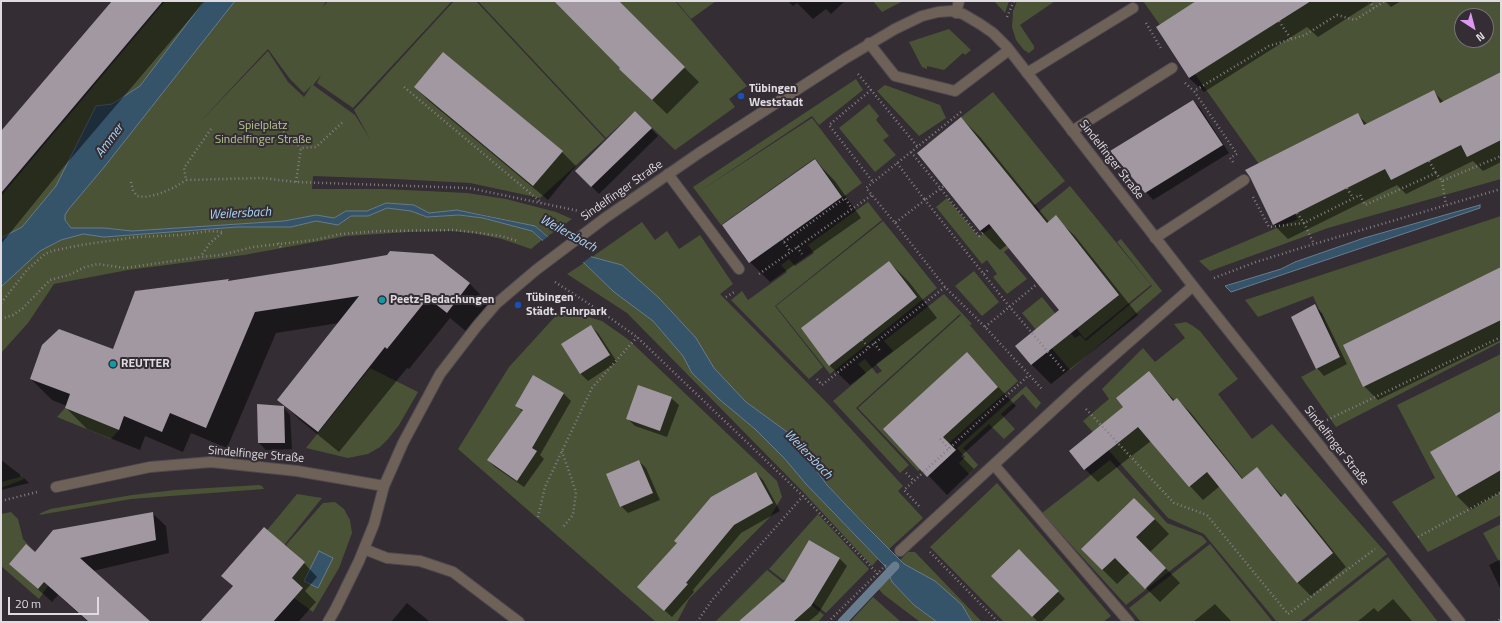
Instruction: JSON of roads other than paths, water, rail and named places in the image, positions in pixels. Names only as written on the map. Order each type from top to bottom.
[{"type":"street","points":[[956,13],[959,1]]},
{"type":"street","points":[[1027,73],[1133,8]]},
{"type":"street","name":"Sindelfinger Straße","points":[[328,622],[364,549],[374,524],[384,486],[403,443],[440,374],[496,304],[536,270],[605,218],[668,174],[869,43],[922,16],[938,12],[951,11],[963,14],[980,24],[993,33],[1009,50],[1155,238],[1460,622]]},
{"type":"street","points":[[869,43],[895,76],[955,91],[1009,50]]},
{"type":"street","points":[[1072,131],[1172,68]]},
{"type":"street","points":[[668,174],[739,269]]},
{"type":"street","points":[[1155,238],[1244,180]]},
{"type":"street","points":[[900,551],[1075,391],[1193,286]]},
{"type":"street","name":"Sindelfinger Straße","points":[[56,487],[150,467],[211,462],[297,471],[384,486]]},
{"type":"street","points":[[994,465],[1129,622]]},
{"type":"street","points":[[364,549],[387,558],[420,561],[453,572],[519,622]]},
{"type":"water","name":"Ammer","points":[[204,1],[235,1],[105,166],[68,210],[65,215],[65,220],[71,228],[104,228],[132,231],[284,221],[316,215],[334,218],[346,211],[367,211],[386,203],[414,205],[429,213],[457,210],[535,226],[547,236],[592,257],[622,265],[659,298],[696,338],[714,368],[746,402],[790,434],[827,485],[868,528],[904,564],[935,581],[962,605],[972,622],[937,622],[914,605],[892,582],[891,576],[884,565],[806,484],[785,459],[755,429],[719,399],[692,373],[683,356],[653,321],[614,292],[584,263],[542,240],[532,231],[483,218],[459,215],[427,217],[411,211],[387,208],[368,216],[351,216],[338,225],[316,221],[291,227],[237,227],[104,237],[83,234],[61,240],[40,251],[1,287],[1,238],[22,227],[56,186],[96,106],[112,104],[140,86]]},
{"type":"water","points":[[1480,205],[1480,208],[1231,292],[1225,286],[1281,269],[1295,262],[1364,238]]},
{"type":"water","points":[[319,551],[333,558],[318,588],[304,581]]},
{"type":"waterway","points":[[842,622],[895,566]]},
{"type":"place","name":"Tübingen Weststadt","points":[[741,96]]},
{"type":"place","name":"Peetz-Bedachungen","points":[[382,300]]},
{"type":"place","name":"Tübingen Städt. Fuhrpark","points":[[518,305]]},
{"type":"place","name":"REUTTER","points":[[113,364]]},
{"type":"park label","name":"Spielplatz Sindelfinger Straße","points":[[263,133]]},
{"type":"water label","name":"Weilersbach","points":[[240,214]]},
{"type":"water label","name":"Weilersbach","points":[[568,234]]},
{"type":"water label","name":"Weilersbach","points":[[808,455]]}]
